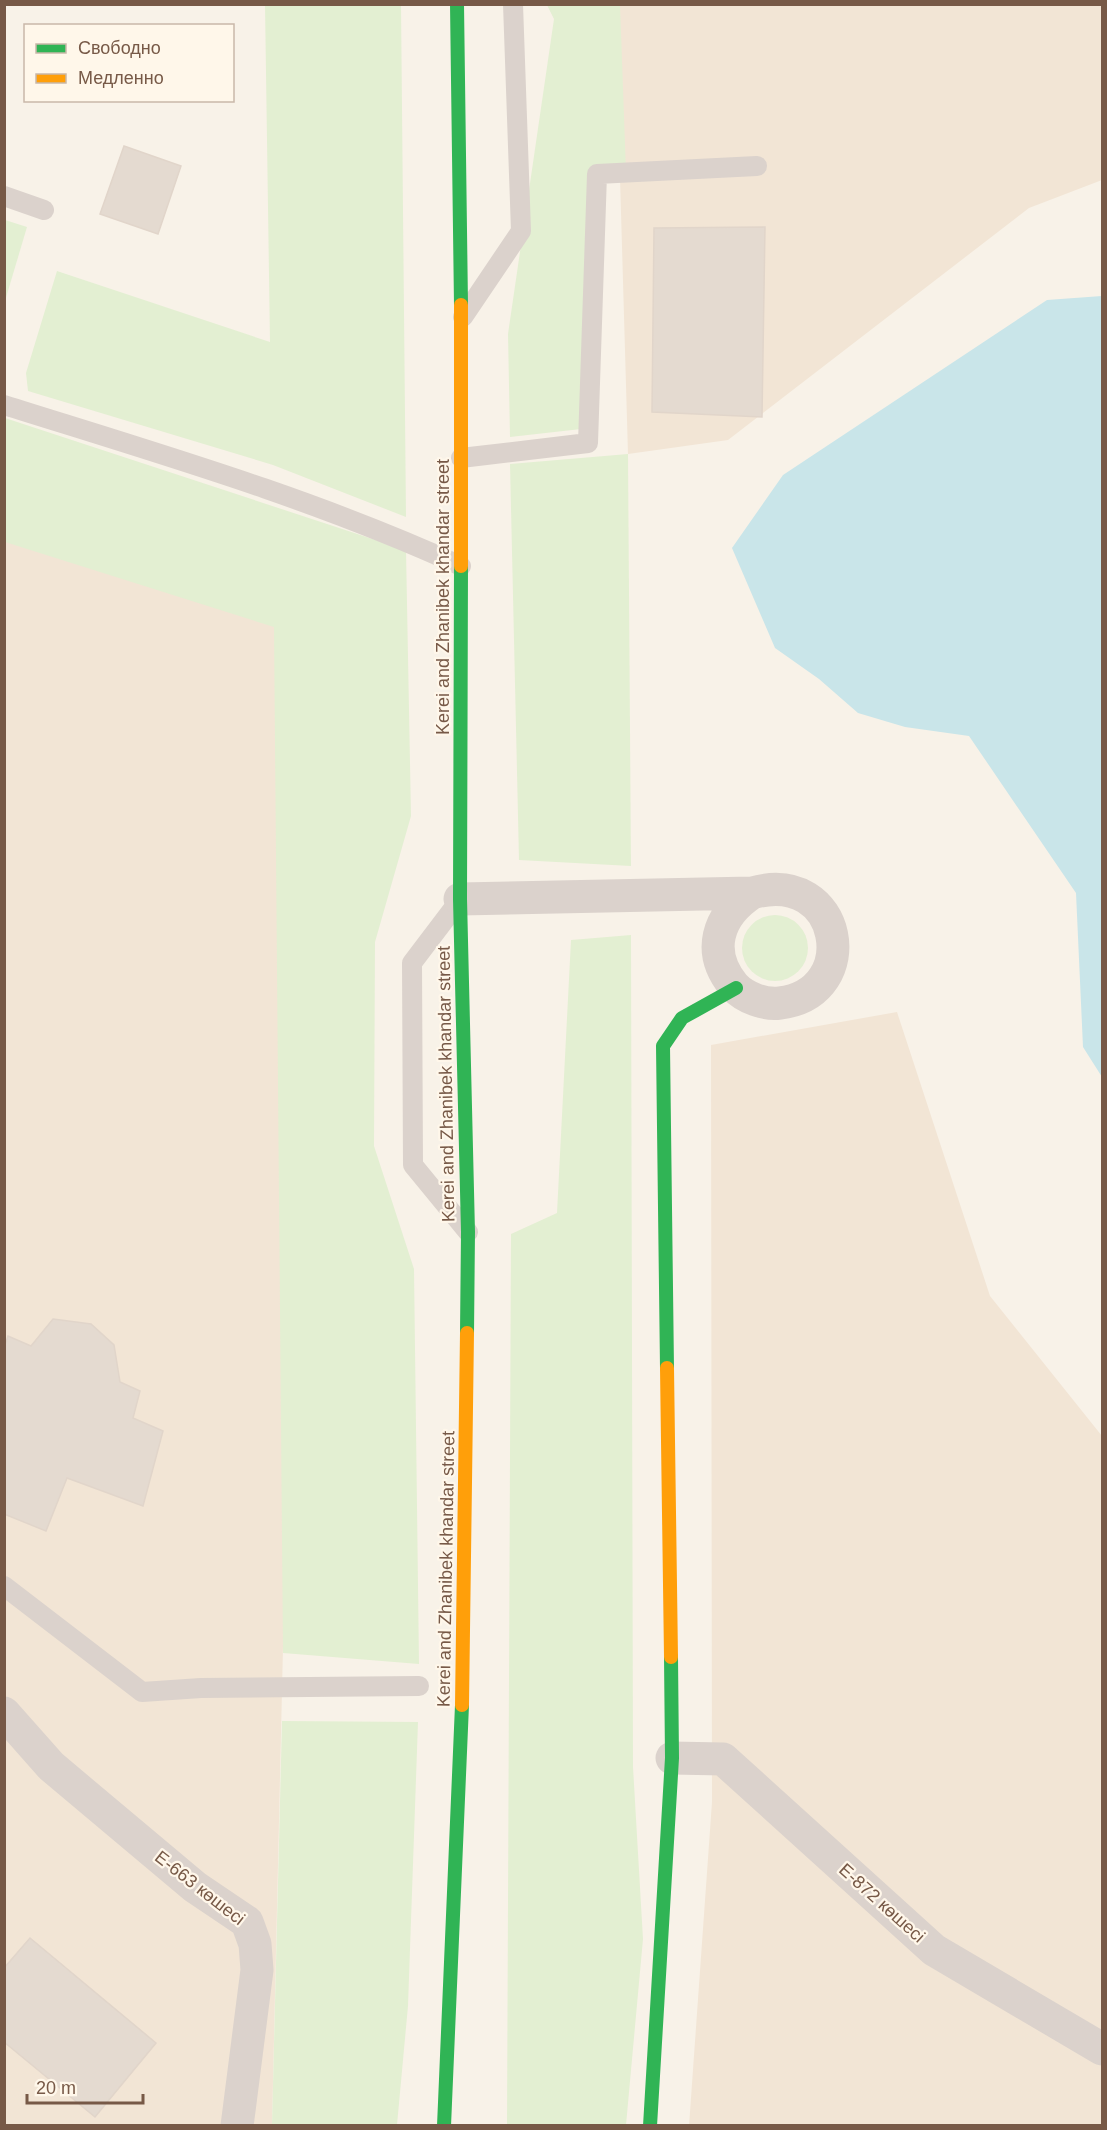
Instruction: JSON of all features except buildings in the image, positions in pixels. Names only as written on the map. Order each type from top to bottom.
[{"type":"main road","name":"Kerei and Zhanibek khandar street","points":[[444,2126],[462,1705],[468,1232],[460,899],[461,319],[457,4]]},
{"type":"main road","points":[[650,2126],[672,1758],[663,1046],[682,1018],[710,1000],[736,988]]},
{"type":"street","points":[[460,899],[752,893],[770,888],[788,889],[806,896],[820,908],[830,924],[834,944],[831,963],[823,981],[809,994],[791,1002],[771,1004],[752,999],[736,988],[725,973],[719,955],[718,936],[724,918],[736,903],[752,893]]},
{"type":"street","name":"Е-663 көшесі","points":[[4,1713],[51,1766],[195,1887],[247,1922],[255,1944],[257,1970],[237,2126]]},
{"type":"street","name":"Е-872 көшесі","points":[[672,1758],[723,1759],[934,1950],[1102,2049]]},
{"type":"lane","points":[[461,319],[521,231],[513,4]]},
{"type":"lane","points":[[461,458],[588,443],[597,174],[757,166]]},
{"type":"lane","points":[[4,196],[44,210]]},
{"type":"lane","points":[[4,405],[273,489],[407,541],[461,566]]},
{"type":"lane","points":[[460,899],[412,963],[413,1165],[468,1232]]},
{"type":"lane","points":[[4,1586],[142,1692],[201,1688],[419,1686]]},
{"type":"shaded area","points":[[615,5],[1102,5],[1102,180],[1029,208],[728,440],[628,454]]},
{"type":"shaded area","points":[[4,541],[275,624],[286,1517],[272,2125],[5,2125]]},
{"type":"shaded area","points":[[897,1012],[990,1296],[1102,1436],[1102,2125],[689,2126],[712,1802],[711,1045]]},
{"type":"green space","points":[[265,5],[401,5],[406,517],[273,465],[28,391],[26,373],[57,271],[270,342]]},
{"type":"green space","points":[[547,5],[620,5],[626,172],[598,174],[590,428],[510,437],[508,334],[554,19]]},
{"type":"green space","points":[[4,220],[27,227],[5,301]]},
{"type":"green space","points":[[5,418],[406,550],[411,816],[375,942],[374,1146],[414,1269],[419,1664],[283,1653],[274,627],[5,542]]},
{"type":"green space","points":[[628,454],[631,866],[519,860],[510,464]]},
{"type":"green space","points":[[775,915],[788,918],[798,925],[805,935],[808,948],[805,961],[798,971],[788,978],[775,981],[762,978],[752,971],[745,961],[742,948],[745,935],[752,925],[762,918]]},
{"type":"green space","points":[[631,935],[633,1767],[643,1939],[626,2125],[507,2125],[511,1234],[557,1213],[571,940]]},
{"type":"green space","points":[[282,1721],[418,1722],[408,2006],[397,2125],[272,2125]]},
{"type":"water","points":[[1102,296],[1102,1077],[1083,1047],[1076,893],[969,736],[905,727],[858,713],[819,679],[775,648],[732,548],[783,475],[1047,300]]},
{"type":"traffic: fast","points":[[457,4],[461,305]]},
{"type":"traffic: fast","points":[[461,566],[460,899],[468,1232],[467,1333]]},
{"type":"traffic: fast","points":[[667,1368],[663,1046],[682,1018],[736,988]]},
{"type":"traffic: fast","points":[[650,2126],[672,1758],[671,1657]]},
{"type":"traffic: fast","points":[[444,2126],[462,1705]]},
{"type":"traffic: slow","points":[[461,305],[461,566]]},
{"type":"traffic: slow","points":[[462,1705],[467,1333]]},
{"type":"traffic: slow","points":[[667,1368],[671,1657]]}]
